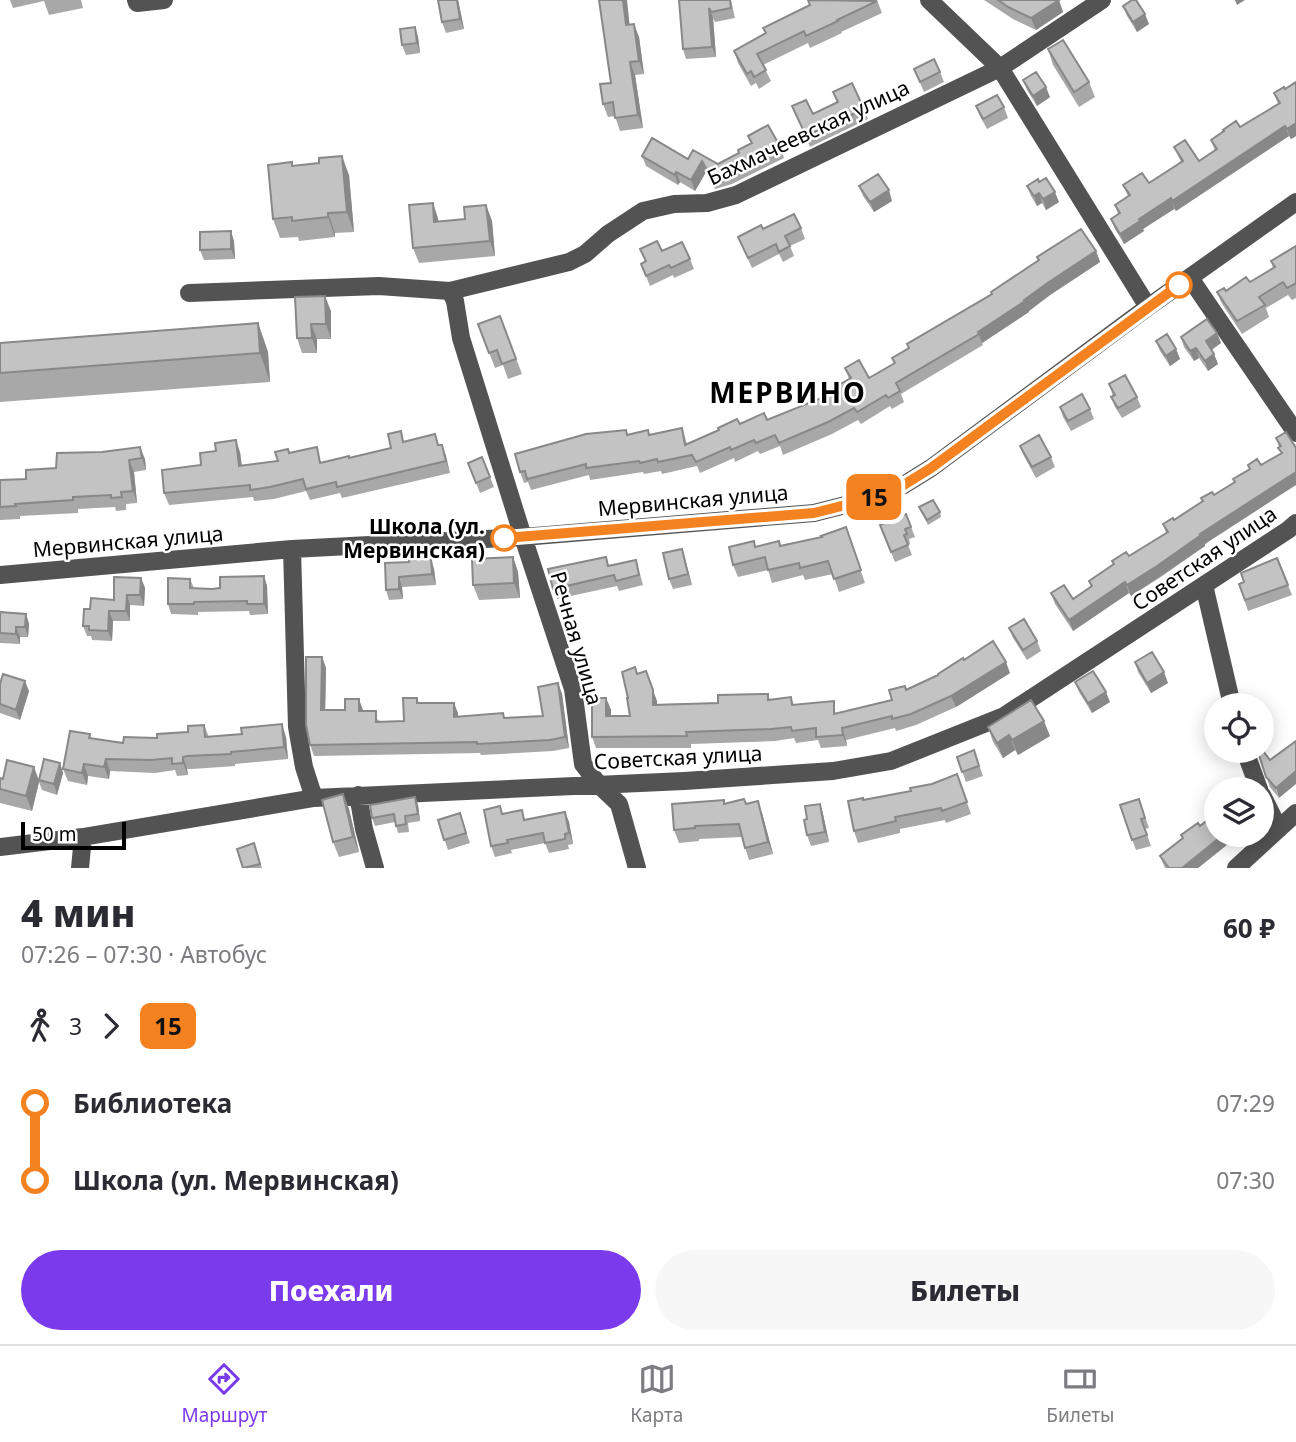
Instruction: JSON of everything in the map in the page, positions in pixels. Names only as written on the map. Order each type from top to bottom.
[{"type":"street","points":[[136,0],[137,3],[164,0]]},
{"type":"street","points":[[929,0],[1000,68],[1148,307]]},
{"type":"street","name":"Бахмачеевская улица","points":[[189,293],[379,286],[450,291],[569,262],[586,254],[608,233],[643,211],[674,204],[707,203],[736,195],[1000,68],[1102,0]]},
{"type":"street","name":"Мервинская улица","points":[[0,575],[292,549],[523,537],[814,513],[873,498],[902,486],[931,468],[1148,307],[1296,202]]},
{"type":"street","points":[[1190,278],[1296,433]]},
{"type":"street","name":"Речная улица","points":[[450,291],[455,301],[461,338],[573,689],[583,764],[618,804],[637,868]]},
{"type":"street","name":"Советская улица","points":[[0,847],[83,837],[314,798],[833,771],[891,761],[1004,716],[1296,523]]},
{"type":"street","points":[[292,549],[297,727],[304,767],[314,798]]},
{"type":"street","points":[[1205,585],[1229,693]]},
{"type":"street","points":[[358,795],[375,868]]},
{"type":"street","points":[[1236,868],[1296,813]]},
{"type":"street","points":[[1274,819],[1279,829]]},
{"type":"street","points":[[80,868],[83,837]]},
{"type":"building","points":[[438,0],[457,0],[460,19],[442,22]]},
{"type":"building","points":[[599,0],[623,0],[626,25],[634,24],[639,61],[630,62],[638,115],[615,118],[613,102],[603,104],[600,84],[611,83]]},
{"type":"building","points":[[679,0],[730,0],[731,8],[711,12],[709,8],[712,47],[683,49]]},
{"type":"building","points":[[808,0],[877,1],[806,36],[804,31],[757,54],[766,70],[754,77],[751,71],[747,74],[734,51],[766,33],[763,28],[810,5]]},
{"type":"building","points":[[998,0],[1059,0],[1031,18]]},
{"type":"building","points":[[1136,0],[1145,14],[1133,22],[1123,6]]},
{"type":"building","points":[[415,27],[417,43],[402,45],[400,29]]},
{"type":"building","points":[[1063,40],[1089,82],[1074,92],[1048,49]]},
{"type":"building","points":[[934,59],[940,72],[920,82],[914,69]]},
{"type":"building","points":[[1036,72],[1046,87],[1033,96],[1023,80]]},
{"type":"building","points":[[1296,82],[1296,123],[1287,129],[1285,126],[1172,201],[1171,198],[1120,234],[1111,219],[1120,213],[1115,205],[1130,195],[1123,185],[1142,173],[1149,183],[1183,161],[1174,147],[1185,140],[1199,161],[1217,149],[1211,140],[1223,130],[1236,121],[1240,127],[1280,103],[1274,93]]},
{"type":"building","points":[[852,83],[864,109],[806,136],[792,106],[806,100],[813,114],[838,102],[833,92]]},
{"type":"building","points":[[997,95],[1004,107],[983,119],[976,106]]},
{"type":"building","points":[[768,125],[781,148],[712,179],[702,161],[691,180],[676,172],[675,175],[642,156],[652,138],[688,159],[693,150],[718,164],[752,143],[748,136]]},
{"type":"building","points":[[342,156],[347,212],[292,221],[292,217],[273,219],[268,165],[319,163],[319,158]]},
{"type":"building","points":[[878,174],[889,190],[870,202],[859,186]]},
{"type":"building","points":[[1046,178],[1055,192],[1043,199],[1039,193],[1034,196],[1027,186],[1038,179],[1039,182]]},
{"type":"building","points":[[433,203],[434,222],[465,219],[464,207],[486,205],[490,241],[413,248],[409,205]]},
{"type":"building","points":[[794,214],[801,228],[785,236],[790,246],[779,252],[776,244],[748,258],[738,237],[761,225],[763,229]]},
{"type":"building","points":[[1081,229],[1096,251],[978,332],[979,334],[896,383],[900,391],[888,398],[886,395],[857,412],[854,408],[779,443],[775,435],[731,450],[730,447],[696,462],[692,455],[658,462],[657,459],[586,468],[586,464],[527,479],[525,471],[520,472],[515,454],[586,434],[626,430],[627,435],[648,430],[649,435],[682,428],[685,445],[737,419],[740,424],[764,413],[767,420],[829,395],[826,392],[851,378],[845,368],[859,360],[869,378],[895,363],[892,358],[909,348],[907,344],[992,294],[991,292],[1039,260],[1037,257]]},
{"type":"building","points":[[231,231],[231,249],[200,250],[200,232]]},
{"type":"building","points":[[657,241],[662,251],[682,242],[690,259],[646,276],[641,264],[646,261],[640,249]]},
{"type":"building","points":[[1296,246],[1296,283],[1287,288],[1283,282],[1259,297],[1265,305],[1237,321],[1217,292],[1224,288],[1226,291],[1246,277],[1250,282],[1275,267],[1271,261]]},
{"type":"building","points":[[325,296],[326,324],[311,324],[312,338],[297,338],[295,297]]},
{"type":"building","points":[[500,316],[516,359],[502,364],[497,350],[489,353],[478,324]]},
{"type":"building","points":[[1207,319],[1217,333],[1206,341],[1214,354],[1205,361],[1196,348],[1190,351],[1181,337]]},
{"type":"building","points":[[258,323],[260,353],[0,373],[0,343]]},
{"type":"building","points":[[1167,334],[1176,349],[1166,356],[1156,341]]},
{"type":"building","points":[[1125,375],[1137,397],[1118,408],[1111,397],[1115,395],[1109,384]]},
{"type":"building","points":[[1082,394],[1090,409],[1068,421],[1060,407]]},
{"type":"building","points":[[401,431],[403,442],[435,434],[438,445],[442,445],[446,461],[337,487],[336,482],[306,489],[303,479],[250,490],[250,485],[164,493],[162,470],[201,465],[200,453],[216,451],[215,443],[236,440],[239,466],[278,461],[275,452],[288,449],[289,453],[317,447],[320,463],[391,448],[388,434]]},
{"type":"building","points":[[1286,432],[1296,448],[1296,472],[1200,534],[1157,566],[1127,585],[1125,582],[1069,620],[1051,593],[1064,585],[1073,599],[1092,586],[1089,581],[1114,564],[1112,561],[1126,552],[1129,556],[1168,532],[1163,524],[1203,501],[1201,498],[1212,492],[1214,495],[1235,482],[1233,479],[1250,469],[1248,465],[1257,459],[1261,465],[1282,453],[1276,438]]},
{"type":"building","points":[[1039,435],[1051,457],[1032,467],[1020,446]]},
{"type":"building","points":[[140,447],[142,458],[129,460],[133,491],[121,492],[122,497],[73,497],[73,500],[0,507],[0,480],[26,479],[26,470],[56,468],[57,453],[102,452]]},
{"type":"building","points":[[482,457],[490,477],[476,483],[468,463]]},
{"type":"building","points":[[933,500],[940,512],[927,520],[919,507]]},
{"type":"building","points":[[906,514],[911,527],[905,529],[907,534],[904,535],[908,545],[891,552],[880,525]]},
{"type":"building","points":[[846,527],[861,570],[834,579],[828,561],[800,568],[799,563],[768,570],[765,557],[733,565],[729,547],[754,541],[755,547],[779,541],[780,546],[822,537]]},
{"type":"building","points":[[682,549],[688,574],[669,579],[663,553]]},
{"type":"building","points":[[513,557],[514,583],[473,585],[472,559]]},
{"type":"building","points":[[606,557],[608,566],[636,560],[639,575],[616,581],[614,575],[553,589],[548,569]]},
{"type":"building","points":[[431,558],[432,574],[399,577],[399,589],[386,590],[385,563]]},
{"type":"building","points":[[1277,558],[1288,585],[1245,600],[1239,584],[1244,582],[1241,573]]},
{"type":"building","points":[[264,576],[264,604],[247,604],[247,601],[168,604],[168,578],[190,579],[190,588],[212,589],[220,588],[220,577]]},
{"type":"building","points":[[114,577],[141,578],[140,595],[127,595],[126,611],[109,611],[108,631],[89,630],[89,626],[83,626],[84,609],[90,609],[91,598],[114,600]]},
{"type":"building","points":[[0,612],[26,614],[25,627],[16,627],[16,634],[0,633]]},
{"type":"building","points":[[1024,619],[1037,641],[1023,650],[1009,628]]},
{"type":"building","points":[[993,641],[1006,662],[951,696],[911,714],[842,728],[843,735],[816,737],[816,728],[792,731],[791,727],[686,732],[687,736],[592,737],[592,698],[606,698],[606,716],[630,716],[622,672],[635,667],[637,674],[646,671],[653,690],[653,705],[718,703],[718,695],[768,694],[768,700],[791,697],[792,705],[834,701],[834,714],[892,700],[889,690],[905,686],[906,690],[938,675]]},
{"type":"building","points":[[1152,652],[1164,672],[1147,683],[1135,662]]},
{"type":"building","points":[[306,657],[322,657],[321,710],[345,710],[345,699],[359,699],[359,711],[376,711],[376,722],[404,721],[403,698],[417,698],[417,703],[454,703],[454,717],[503,713],[504,718],[543,716],[538,687],[558,683],[565,737],[477,744],[310,745],[306,725]]},
{"type":"building","points":[[1093,671],[1106,692],[1088,703],[1075,682]]},
{"type":"building","points":[[3,674],[25,681],[16,710],[0,704]]},
{"type":"building","points":[[1031,700],[1044,721],[1012,740],[1009,735],[997,743],[988,727]]},
{"type":"building","points":[[282,724],[284,747],[187,756],[183,757],[183,763],[172,764],[172,758],[106,759],[104,767],[84,764],[82,773],[63,769],[70,731],[90,734],[89,738],[123,743],[124,737],[157,738],[157,734],[188,732],[188,726],[204,725],[205,737],[242,734],[241,728]]},
{"type":"building","points":[[1296,741],[1296,771],[1276,788],[1274,777],[1266,777],[1262,763],[1274,763],[1274,757]]},
{"type":"building","points":[[974,750],[979,766],[962,772],[957,757]]},
{"type":"building","points":[[44,759],[60,763],[54,784],[39,780]]},
{"type":"building","points":[[7,760],[34,767],[26,796],[0,789],[0,778],[3,779]]},
{"type":"building","points":[[957,774],[967,802],[942,811],[941,808],[895,817],[896,821],[854,831],[848,801],[911,791],[910,788],[932,784]]},
{"type":"building","points":[[343,794],[353,837],[333,842],[322,800]]},
{"type":"building","points":[[415,797],[418,814],[405,816],[406,824],[396,826],[394,814],[372,818],[370,805]]},
{"type":"building","points":[[744,799],[746,804],[758,801],[768,842],[745,848],[739,824],[674,830],[672,804],[724,800],[724,804]]},
{"type":"building","points":[[1139,799],[1145,818],[1141,819],[1147,835],[1132,840],[1120,805]]},
{"type":"building","points":[[820,804],[825,832],[807,835],[805,806]]},
{"type":"building","points":[[500,806],[502,814],[522,810],[524,820],[565,812],[569,833],[565,834],[565,839],[545,843],[543,833],[491,846],[484,810]]},
{"type":"building","points":[[460,813],[466,833],[444,840],[438,820]]},
{"type":"building","points":[[1198,823],[1200,826],[1204,823],[1204,847],[1208,847],[1182,868],[1169,868],[1160,856],[1183,838],[1181,835]]},
{"type":"building","points":[[254,843],[260,864],[243,868],[237,849]]},
{"type":"bus line","name":"15","points":[[504,538],[814,513],[873,498],[902,486],[931,468],[1179,285]]},
{"type":"place","name":"Школа (ул. Мервинская)","points":[[504,538]]},
{"type":"district","name":"МЕРВИНО","points":[[788,392]]}]
